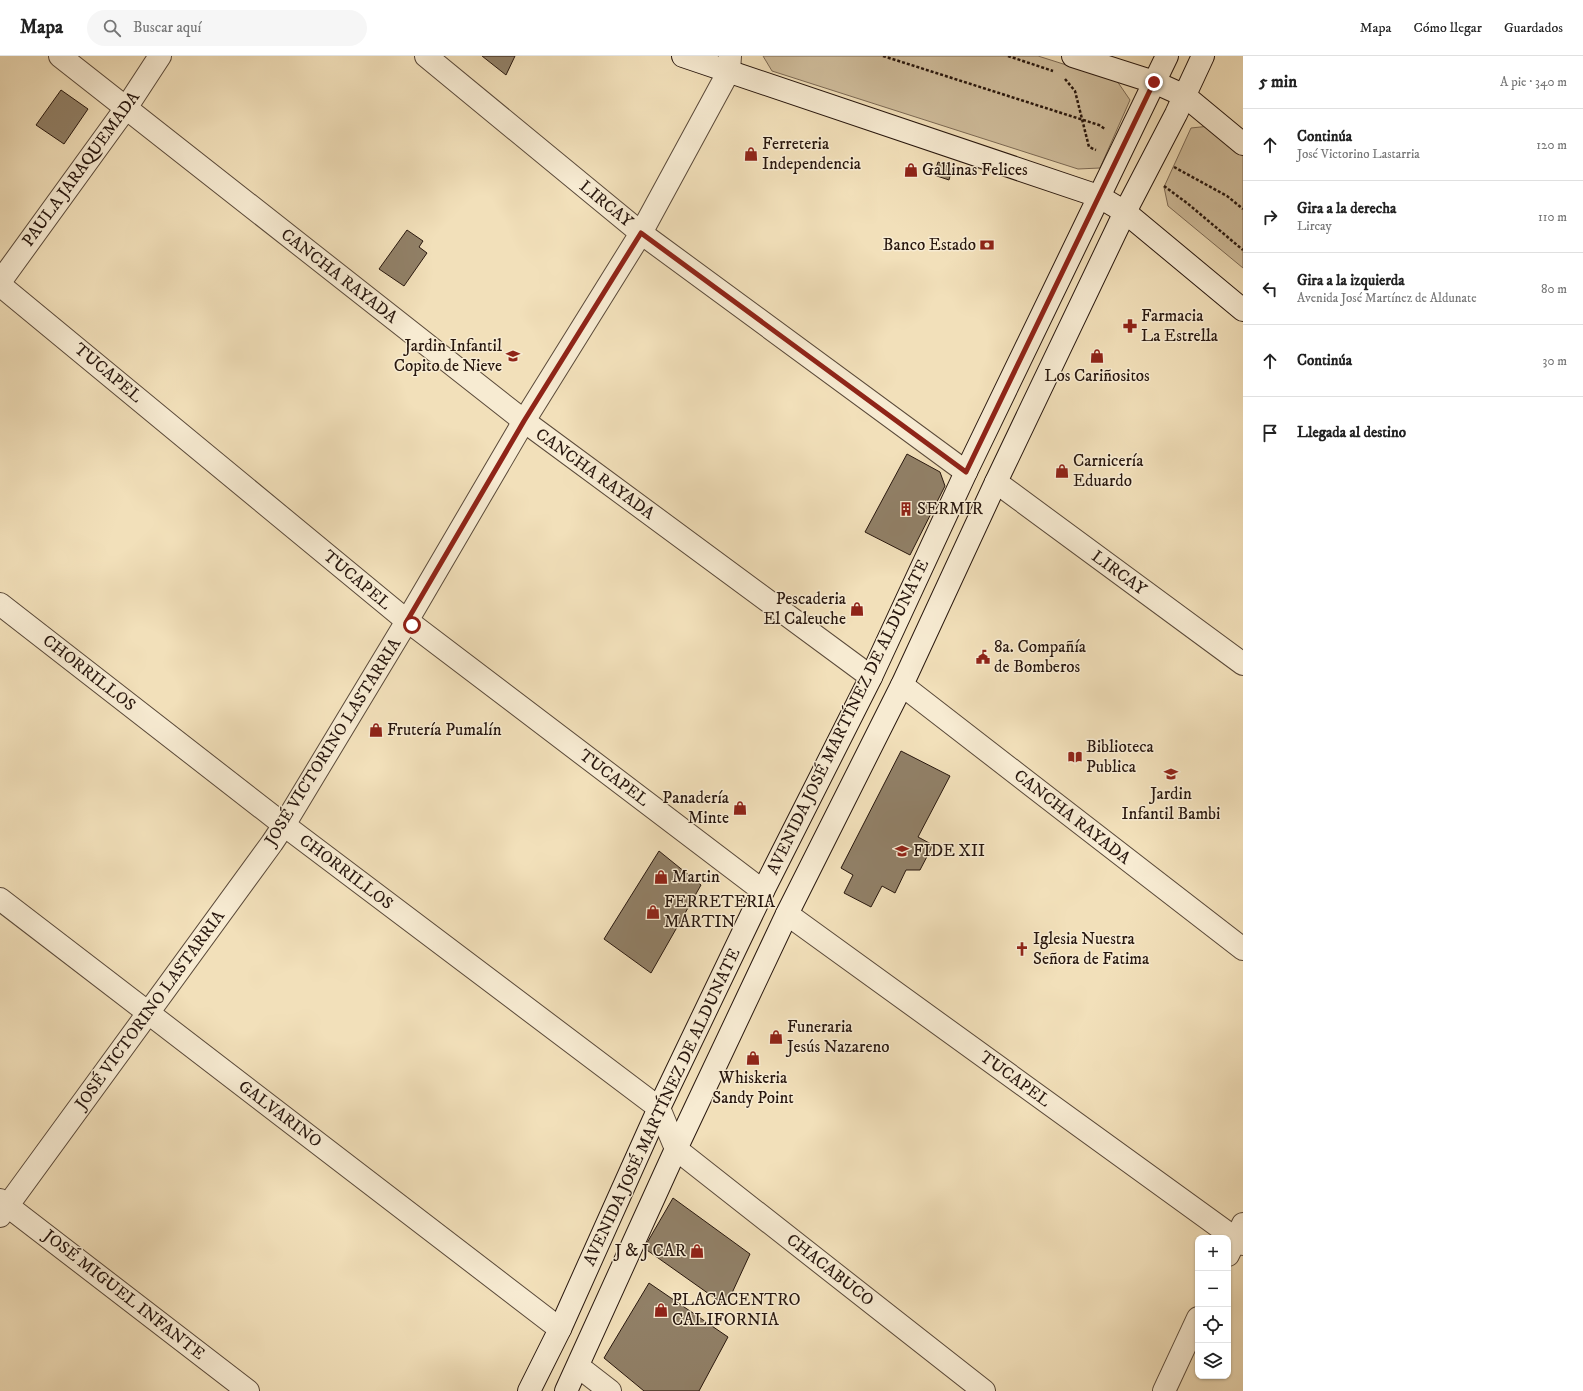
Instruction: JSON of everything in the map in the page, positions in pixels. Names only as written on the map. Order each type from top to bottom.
[{"type":"street","name":"CANCHA RAYADA","points":[[60,56],[524,421],[871,677]]},
{"type":"street","name":"PAULA JARAQUEMADA","points":[[0,283],[126,108],[160,56]]},
{"type":"street","name":"LIRCAY","points":[[426,56],[641,233],[966,472]]},
{"type":"street","points":[[683,56],[729,64],[1098,196],[1125,212],[1243,310]]},
{"type":"street","points":[[1073,56],[1154,82],[1185,96],[1243,144]]},
{"type":"street","name":"AVENIDA JOSÉ MARTÍNEZ DE ALDUNATE","points":[[529,1391],[560,1329],[659,1108],[763,891],[871,677],[966,472],[1098,196],[1167,56]]},
{"type":"street","name":"AVENIDA JOSÉ MARTÍNEZ DE ALDUNATE","points":[[566,1391],[676,1150],[787,914],[902,685],[996,482],[1125,212],[1185,96],[1203,56]]},
{"type":"street","name":"JOSÉ VICTORINO LASTARRIA","points":[[2,1207],[148,1013],[284,825],[407,621],[524,421],[641,233],[729,64]]},
{"type":"street","name":"TUCAPEL","points":[[0,283],[407,621],[763,891]]},
{"type":"street","name":"LIRCAY","points":[[996,482],[1243,664]]},
{"type":"street","name":"CHORRILLOS","points":[[0,604],[284,825],[659,1108]]},
{"type":"street","name":"CANCHA RAYADA","points":[[902,685],[1243,949]]},
{"type":"street","name":"GALVARINO","points":[[0,899],[560,1329]]},
{"type":"street","name":"TUCAPEL","points":[[787,914],[1237,1240]]},
{"type":"street","points":[[659,1108],[676,1150]]},
{"type":"street","name":"CHACABUCO","points":[[676,1150],[984,1391]]},
{"type":"street","name":"JOSÉ MIGUEL INFANTE","points":[[2,1207],[248,1391]]},
{"type":"street","points":[[1164,1391],[1195,1324]]},
{"type":"street","points":[[578,1367],[610,1391]]},
{"type":"path","points":[[883,56],[1099,125],[1126,140]]},
{"type":"path","points":[[1154,156],[1227,196],[1243,210]]},
{"type":"shaded area","points":[[763,56],[1038,56],[1117,81],[1130,100],[1100,168],[1078,169],[772,71]]},
{"type":"shaded area","points":[[1210,126],[1243,153],[1243,268],[1168,206],[1164,187],[1191,128]]},
{"type":"building","points":[[482,56],[515,56],[506,75]]},
{"type":"building","points":[[61,90],[88,109],[64,144],[36,125]]},
{"type":"building","points":[[938,162],[952,168],[949,180],[934,175]]},
{"type":"building","points":[[407,230],[423,241],[419,247],[427,253],[404,286],[379,269]]},
{"type":"building","name":"SERMIR","points":[[907,454],[940,472],[945,486],[910,555],[865,532]]},
{"type":"building","points":[[901,751],[950,776],[918,837],[933,845],[920,870],[906,870],[895,893],[882,886],[871,907],[844,893],[853,875],[841,868]]},
{"type":"building","name":"FERRETERIA MARTIN","points":[[659,851],[701,885],[651,973],[604,939]]},
{"type":"building","name":"J & J CAR","points":[[673,1198],[750,1254],[726,1306],[644,1248]]},
{"type":"building","name":"PLACACENTRO CALIFORNIA","points":[[649,1283],[728,1337],[699,1391],[644,1391],[604,1358]]},
{"type":"place","name":"Ferreteria Independencia","points":[[751,154]]},
{"type":"place","name":"Gallinas Felices","points":[[911,170]]},
{"type":"place","name":"Banco Estado","points":[[987,245]]},
{"type":"place","name":"Farmacia La Estrella","points":[[1130,326]]},
{"type":"place","name":"Jardin Infantil Copito de Nieve","points":[[513,356]]},
{"type":"place","name":"Los Cariñositos","points":[[1097,356]]},
{"type":"place","name":"Carnicería Eduardo","points":[[1062,471]]},
{"type":"place","name":"SERMIR","points":[[906,509]]},
{"type":"place","name":"Pescaderia El Caleuche","points":[[857,609]]},
{"type":"place","name":"8a. Compañía de Bomberos","points":[[983,657]]},
{"type":"place","name":"Frutería Pumalín","points":[[376,730]]},
{"type":"place","name":"Biblioteca Publica","points":[[1075,757]]},
{"type":"place","name":"Jardin Infantil Bambi","points":[[1171,774]]},
{"type":"place","name":"Panadería Minte","points":[[740,808]]},
{"type":"place","name":"FIDE XII","points":[[902,851]]},
{"type":"place","name":"Martin","points":[[661,877]]},
{"type":"place","name":"FERRETERIA MARTIN","points":[[653,912]]},
{"type":"place","name":"Iglesia Nuestra Señora de Fatima","points":[[1022,949]]},
{"type":"place","name":"Funeraria Jesús Nazareno","points":[[776,1037]]},
{"type":"place","name":"Whiskeria Sandy Point","points":[[753,1058]]},
{"type":"place","name":"J & J CAR","points":[[697,1251]]},
{"type":"place","name":"PLACACENTRO CALIFORNIA","points":[[661,1310]]},
{"type":"route","points":[[412,625],[407,621],[524,421],[641,233],[966,472],[1154,82]]}]
